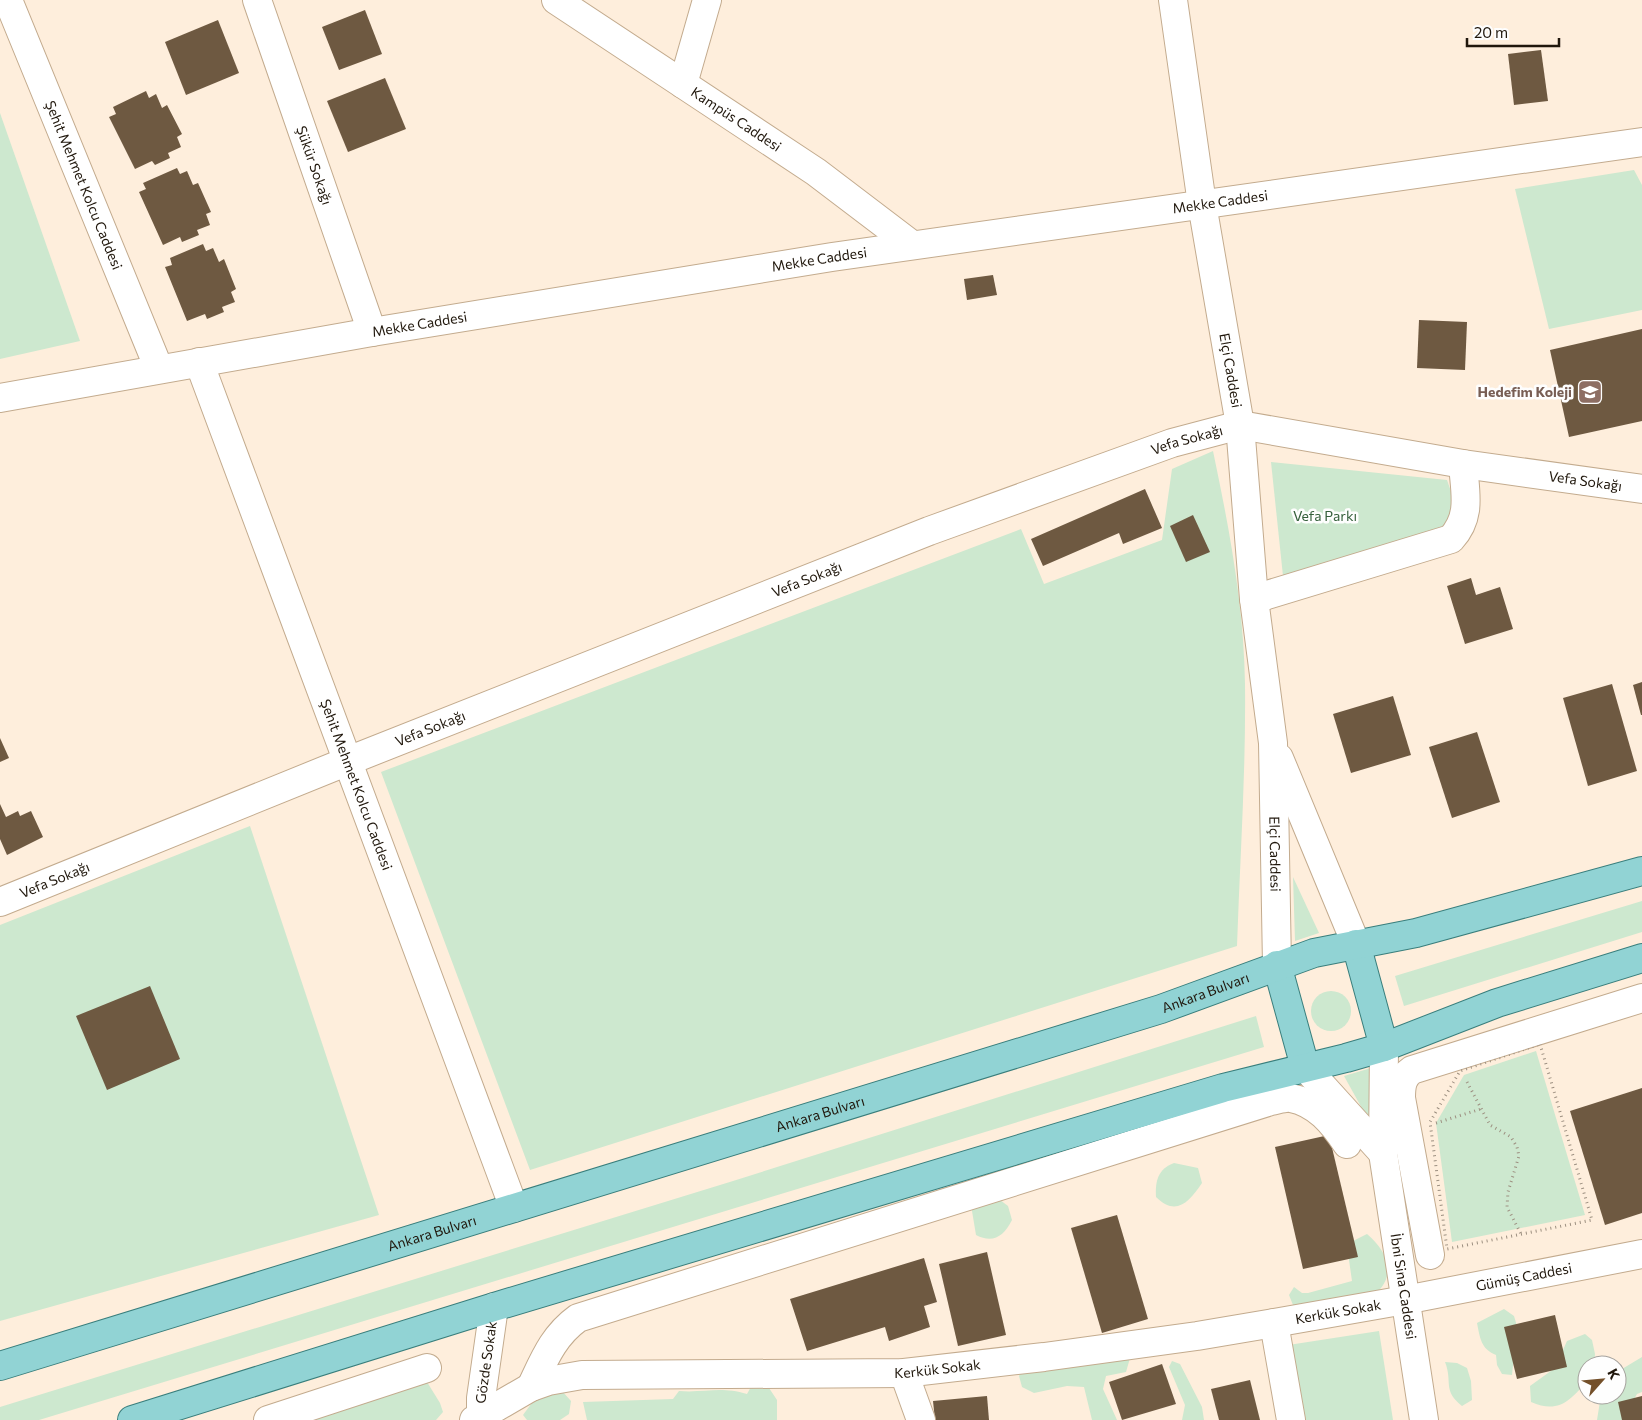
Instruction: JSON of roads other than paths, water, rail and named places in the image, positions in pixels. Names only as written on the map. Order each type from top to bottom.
[{"type":"main road","name":"Ankara Bulvarı","points":[[0,1366],[1161,1009],[1314,953],[1449,925],[1642,871]]},
{"type":"main road","points":[[1356,944],[1384,1047]]},
{"type":"main road","points":[[132,1420],[494,1307],[1223,1088],[1384,1047],[1497,1003],[1642,958]]},
{"type":"main road","points":[[1277,966],[1305,1067]]},
{"type":"street","name":"Şehit Mehmet Kolcu Caddesi","points":[[8,0],[159,369]]},
{"type":"street","name":"Şükür Sokağı","points":[[257,0],[372,332]]},
{"type":"street","name":"Kampüs Caddesi","points":[[556,0],[816,172],[912,244]]},
{"type":"street","points":[[682,84],[707,0]]},
{"type":"street","name":"Elçi Caddesi","points":[[1173,0],[1202,204],[1240,425],[1254,599],[1272,743],[1277,966]]},
{"type":"street","name":"Mekke Caddesi","points":[[0,398],[372,332],[912,244],[1641,143]]},
{"type":"street","name":"Şehit Mehmet Kolcu Caddesi","points":[[199,362],[514,1208]]},
{"type":"street","name":"Vefa Sokağı","points":[[0,902],[348,761],[929,531],[1172,443],[1240,425],[1463,464],[1642,489]]},
{"type":"street","points":[[1254,599],[1451,539],[1461,528],[1466,511],[1463,464]]},
{"type":"street","name":"Elçi Caddesi","points":[[1272,743],[1356,944]]},
{"type":"street","points":[[1430,1256],[1401,1098],[1402,1084],[1406,1074],[1412,1070],[1642,998]]},
{"type":"street","name":"İbni Sina Caddesi","points":[[1384,1047],[1382,1153],[1424,1420]]},
{"type":"street","points":[[1305,1067],[1382,1153]]},
{"type":"street","points":[[531,1387],[552,1343],[564,1328],[578,1318],[1271,1101],[1289,1097],[1320,1111],[1332,1122],[1347,1144]]},
{"type":"street","name":"Gümüş Caddesi","points":[[1406,1300],[1642,1254]]},
{"type":"street","name":"Kerkük Sokak","points":[[479,1419],[531,1387],[548,1381],[582,1375],[904,1373],[1053,1356],[1274,1323],[1406,1300]]},
{"type":"street","name":"Gözde Sokak","points":[[479,1419],[494,1307]]},
{"type":"street","points":[[1274,1323],[1292,1420]]},
{"type":"street","points":[[268,1420],[427,1368]]},
{"type":"street","points":[[904,1373],[921,1420]]},
{"type":"place","name":"Hedefim Koleji","points":[[1590,392]]},
{"type":"park label","name":"Vefa Parkı","points":[[1325,516]]}]
